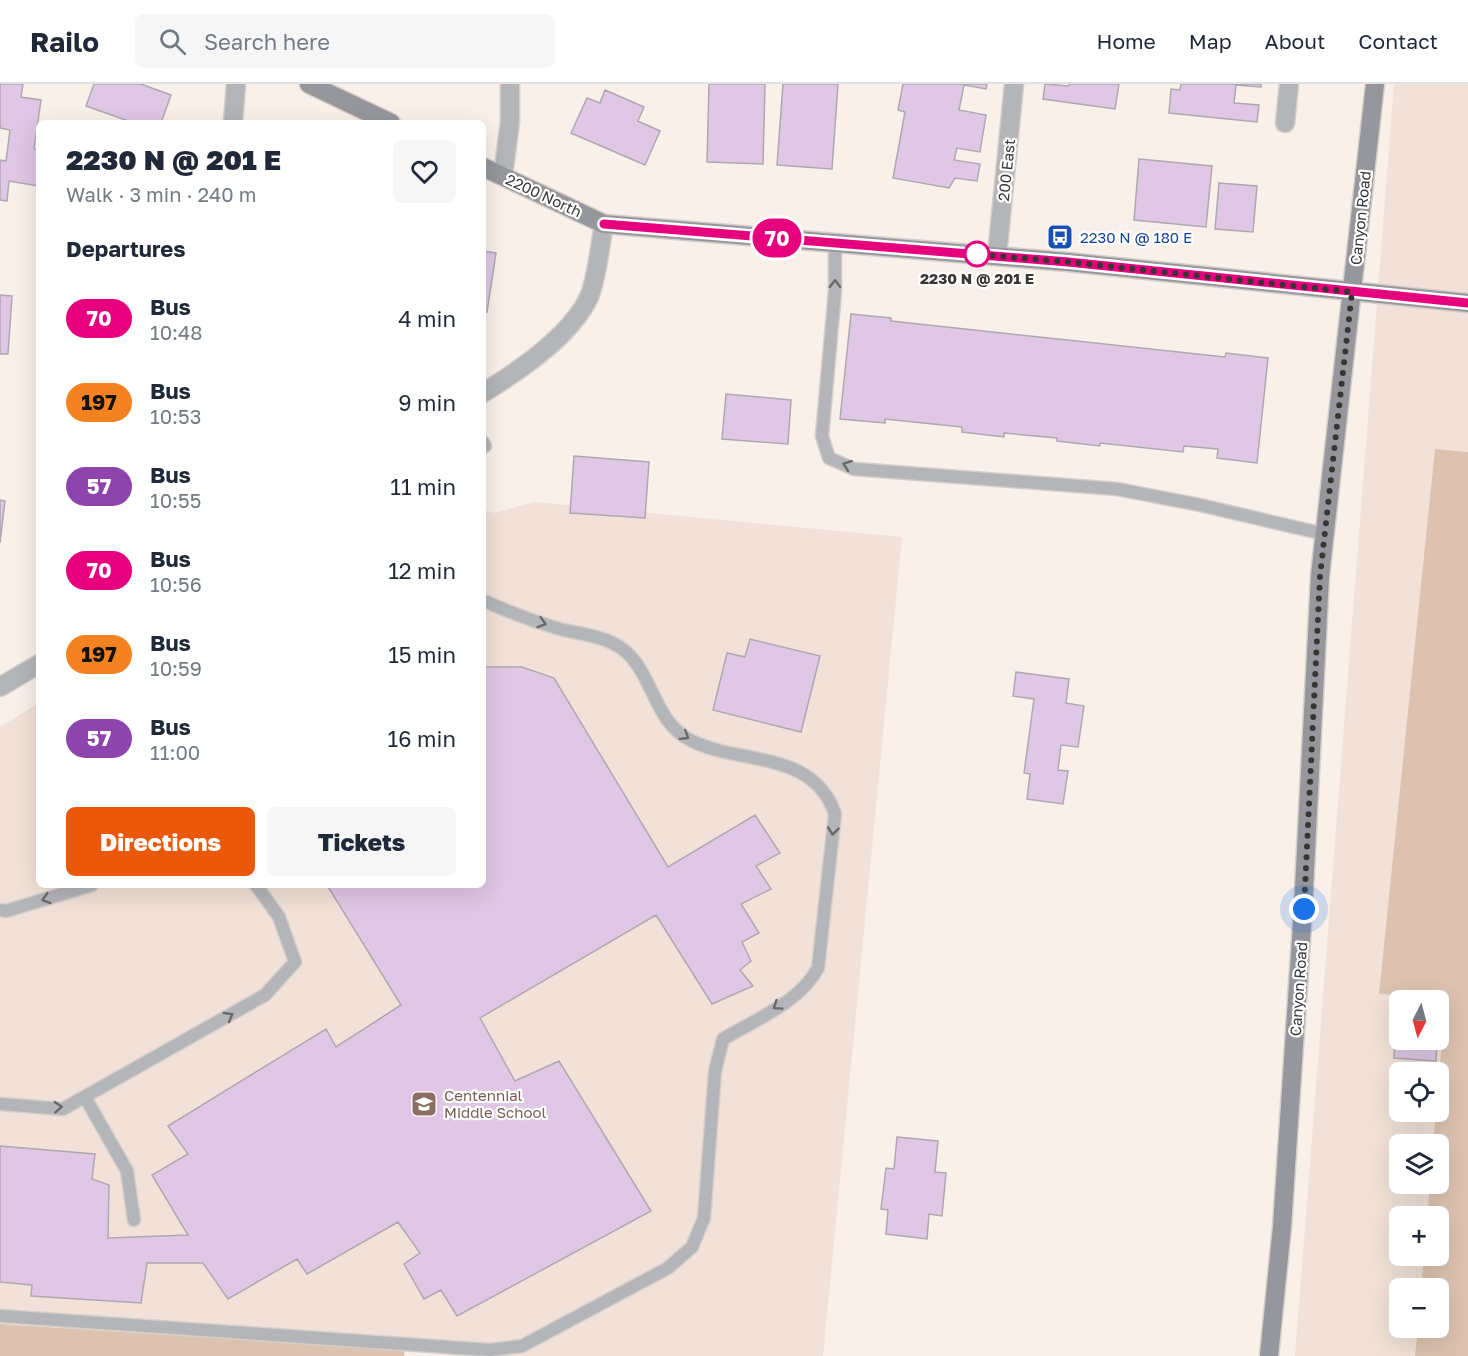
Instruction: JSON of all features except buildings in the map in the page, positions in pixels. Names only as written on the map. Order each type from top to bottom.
[{"type":"main road","points":[[309,84],[385,120]]},
{"type":"main road","name":"Canyon Road","points":[[1269,1356],[1282,1216],[1303,920],[1320,576],[1375,84]]},
{"type":"main road","name":"2200 North","points":[[486,168],[604,224]]},
{"type":"main road","points":[[604,224],[997,256],[1468,303]]},
{"type":"street","points":[[233,120],[236,84]]},
{"type":"street","points":[[503,176],[510,121],[510,84]]},
{"type":"street","name":"200 East","points":[[997,256],[1014,84]]},
{"type":"street","points":[[1285,123],[1289,84]]},
{"type":"street","points":[[486,391],[511,375],[569,327],[589,296],[604,224]]},
{"type":"street","points":[[0,687],[36,666]]},
{"type":"lane","points":[[835,243],[835,291],[822,436],[829,458],[854,469],[1118,489],[1200,505],[1324,534]]},
{"type":"lane","points":[[0,1316],[490,1350],[522,1346],[668,1268],[692,1247],[704,1218],[715,1071],[723,1039],[775,1008],[810,983],[818,968],[834,814],[829,798],[816,782],[790,766],[719,751],[691,741],[670,727],[637,665],[622,648],[609,641],[522,618],[486,603]]},
{"type":"lane","points":[[0,910],[6,911],[82,888]]},
{"type":"lane","points":[[0,1104],[63,1109],[266,995],[295,962],[279,917],[258,888]]},
{"type":"lane","points":[[85,1097],[127,1171],[134,1220]]},
{"type":"shaded area","points":[[1394,84],[1468,84],[1468,1356],[1295,1356]]},
{"type":"shaded area","points":[[1435,449],[1468,452],[1468,1356],[1415,1356],[1417,1338],[1449,1338],[1449,1278],[1422,1278],[1423,1266],[1449,1266],[1449,1206],[1428,1206],[1429,1194],[1449,1194],[1449,1134],[1434,1134],[1435,1122],[1449,1122],[1449,1062],[1440,1062],[1441,1050],[1449,1050],[1449,990],[1389,990],[1389,995],[1379,994]]},
{"type":"shaded area","name":"Centennial Middle School","points":[[534,502],[902,537],[823,1356],[457,1356],[405,1350],[0,1324],[0,727],[36,705],[36,888],[486,888],[486,511],[495,513]]},
{"type":"shaded area","points":[[0,1324],[405,1350],[404,1356],[0,1356]]},
{"type":"bus line","name":"70","points":[[604,224],[1068,262],[1468,303]]},
{"type":"place","name":"2230 N @ 180 E","points":[[1060,237]]},
{"type":"place","name":"2230 N @ 201 E","points":[[977,254]]},
{"type":"place","name":"Centennial Middle School","points":[[424,1104]]},
{"type":"route","points":[[977,254],[974,254],[1352,292],[1320,576],[1304,909]]}]
